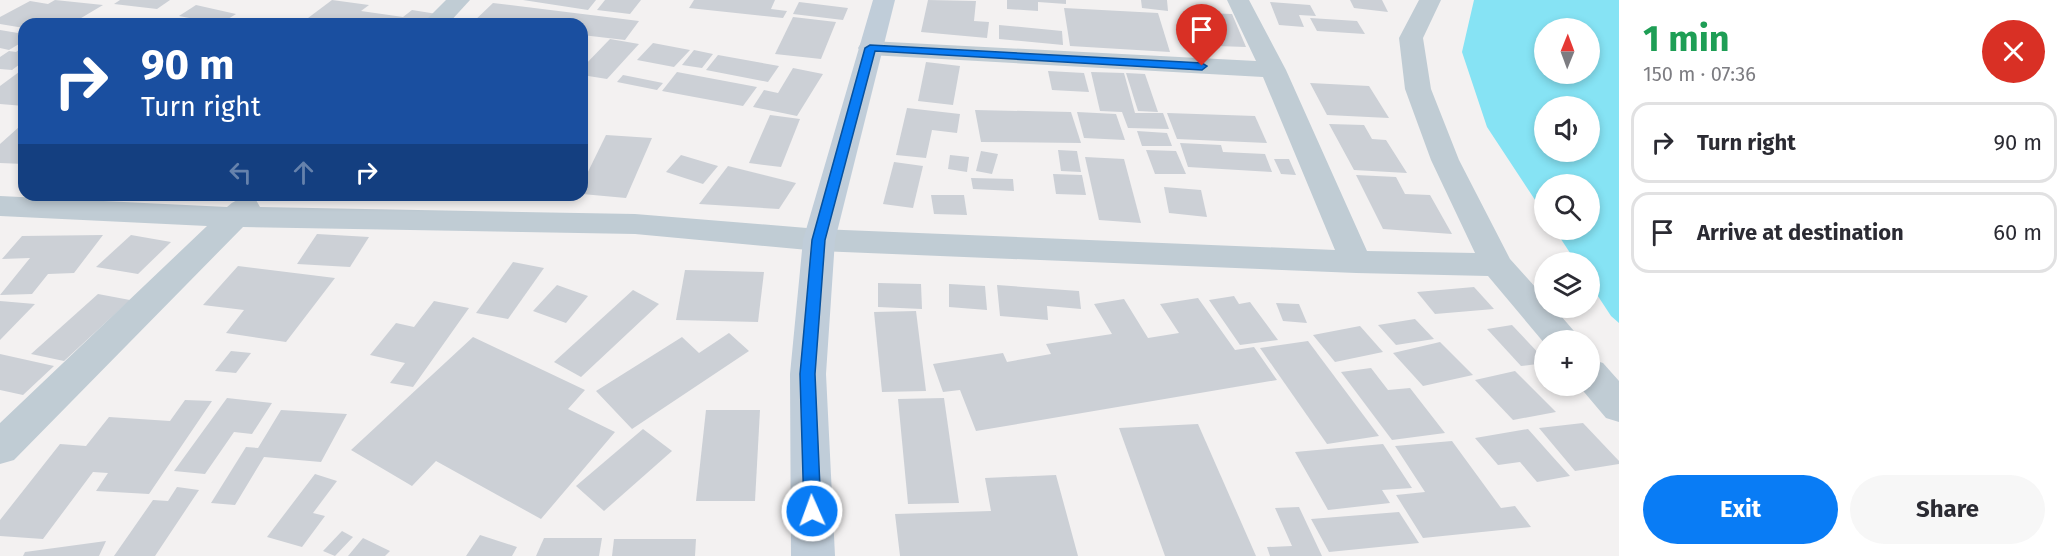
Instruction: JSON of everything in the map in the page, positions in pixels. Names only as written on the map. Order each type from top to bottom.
[{"type":"street","points":[[440,18],[459,0]]},
{"type":"street","points":[[813,556],[808,374],[819,240],[884,0]]},
{"type":"street","points":[[1238,0],[1272,70],[1356,262]]},
{"type":"street","points":[[1430,0],[1411,38],[1418,89],[1445,160],[1497,265],[1553,330]]},
{"type":"street","points":[[870,48],[1272,70]]},
{"type":"street","points":[[0,206],[246,206],[635,224],[819,240],[1356,262],[1497,265]]},
{"type":"street","points":[[0,448],[246,206]]},
{"type":"street","points":[[1600,385],[1619,407]]},
{"type":"water","points":[[1474,0],[1619,0],[1619,323],[1611,316],[1600,299],[1600,252],[1569,252],[1562,240],[1600,240],[1600,174],[1534,174],[1534,198],[1487,127],[1462,52]]},
{"type":"building","points":[[55,0],[103,5],[81,18],[18,18],[18,27],[0,24],[0,17],[30,1],[48,4]]},
{"type":"building","points":[[120,0],[170,0],[157,9],[114,4]]},
{"type":"building","points":[[332,0],[369,5],[361,11],[403,17],[412,10],[437,14],[433,18],[308,18]]},
{"type":"building","points":[[523,0],[596,0],[588,10]]},
{"type":"building","points":[[605,0],[641,0],[630,14],[597,10]]},
{"type":"building","points":[[694,0],[775,0],[771,9],[787,11],[783,18],[689,8]]},
{"type":"building","points":[[928,0],[976,1],[974,21],[989,22],[987,38],[921,32]]},
{"type":"building","points":[[1007,0],[1066,0],[1066,4],[1038,2],[1038,11],[1007,9]]},
{"type":"building","points":[[1141,0],[1167,0],[1168,11],[1142,8]]},
{"type":"building","points":[[1350,0],[1382,0],[1388,12],[1354,8]]},
{"type":"building","points":[[799,2],[848,8],[843,20],[793,14]]},
{"type":"building","points":[[1270,2],[1310,5],[1316,16],[1299,15],[1304,27],[1279,25]]},
{"type":"building","points":[[493,3],[639,21],[625,40],[588,36],[588,18],[477,18]]},
{"type":"building","points":[[196,5],[236,14],[230,18],[179,16]]},
{"type":"building","points":[[1064,8],[1158,13],[1170,52],[1070,46]]},
{"type":"building","points":[[1205,13],[1232,14],[1246,47],[1217,46]]},
{"type":"building","points":[[793,17],[836,22],[821,59],[775,54]]},
{"type":"building","points":[[1310,18],[1357,21],[1365,34],[1317,31]]},
{"type":"building","points":[[999,25],[1062,31],[1063,45],[999,39]]},
{"type":"building","points":[[0,30],[18,33],[18,45],[9,50],[0,48]]},
{"type":"building","points":[[610,39],[639,44],[607,79],[588,76],[588,62]]},
{"type":"building","points":[[653,43],[690,50],[674,67],[637,60]]},
{"type":"building","points":[[18,50],[18,66],[12,70],[0,69],[0,57],[9,51]]},
{"type":"building","points":[[694,50],[713,54],[702,68],[682,65]]},
{"type":"building","points":[[718,55],[779,66],[768,82],[706,70]]},
{"type":"building","points":[[926,62],[960,66],[953,105],[918,101]]},
{"type":"building","points":[[793,68],[823,74],[797,116],[753,107],[764,90],[778,93]]},
{"type":"building","points":[[1048,71],[1084,73],[1089,92],[1052,90]]},
{"type":"building","points":[[677,72],[757,87],[743,106],[662,91]]},
{"type":"building","points":[[1091,72],[1124,73],[1135,113],[1163,113],[1169,129],[1128,128],[1122,112],[1100,111]]},
{"type":"building","points":[[18,73],[18,106],[0,104],[0,86]]},
{"type":"building","points":[[1126,73],[1145,74],[1158,112],[1138,111]]},
{"type":"building","points":[[623,75],[663,83],[657,90],[617,82]]},
{"type":"building","points":[[1310,83],[1369,86],[1389,118],[1327,115]]},
{"type":"building","points":[[907,108],[960,114],[957,133],[932,130],[926,158],[896,155]]},
{"type":"building","points":[[975,110],[1071,112],[1081,143],[981,142]]},
{"type":"building","points":[[1077,112],[1116,114],[1125,140],[1084,138]]},
{"type":"building","points":[[1167,113],[1255,116],[1267,143],[1177,139]]},
{"type":"building","points":[[770,115],[800,119],[781,167],[749,163]]},
{"type":"building","points":[[1329,124],[1364,125],[1372,139],[1386,140],[1407,173],[1354,170]]},
{"type":"building","points":[[18,128],[18,164],[0,163],[0,144]]},
{"type":"building","points":[[1137,131],[1167,133],[1172,146],[1142,146]]},
{"type":"building","points":[[606,135],[652,138],[626,198],[588,195],[588,172]]},
{"type":"building","points":[[1180,143],[1221,145],[1223,152],[1265,154],[1272,172],[1188,167]]},
{"type":"building","points":[[1058,150],[1077,151],[1081,172],[1061,171]]},
{"type":"building","points":[[1146,150],[1176,151],[1186,174],[1155,174]]},
{"type":"building","points":[[981,151],[998,154],[992,174],[976,171]]},
{"type":"building","points":[[681,155],[718,166],[703,184],[666,172]]},
{"type":"building","points":[[950,155],[969,157],[967,172],[948,169]]},
{"type":"building","points":[[1085,157],[1124,159],[1141,223],[1099,220]]},
{"type":"building","points":[[1274,159],[1289,159],[1296,175],[1281,174]]},
{"type":"building","points":[[894,162],[923,166],[913,208],[883,204]]},
{"type":"building","points":[[728,166],[796,183],[779,209],[699,204]]},
{"type":"building","points":[[1053,174],[1082,175],[1086,195],[1056,194]]},
{"type":"building","points":[[1356,175],[1396,177],[1405,194],[1430,195],[1452,234],[1383,229]]},
{"type":"building","points":[[971,178],[1013,179],[1014,191],[973,189]]},
{"type":"building","points":[[1164,187],[1201,190],[1207,217],[1169,213]]},
{"type":"building","points":[[931,195],[964,195],[967,215],[934,214]]},
{"type":"building","points":[[317,234],[369,237],[350,267],[297,264]]},
{"type":"building","points":[[103,235],[74,273],[48,274],[32,294],[0,295],[30,258],[2,259],[22,236]]},
{"type":"building","points":[[131,235],[171,242],[138,274],[96,267]]},
{"type":"building","points":[[513,262],[544,268],[508,319],[476,313]]},
{"type":"building","points":[[238,266],[335,278],[286,342],[226,333],[244,310],[203,305]]},
{"type":"building","points":[[685,270],[764,272],[758,322],[676,320]]},
{"type":"building","points":[[878,283],[921,284],[922,309],[878,307]]},
{"type":"building","points":[[949,284],[985,286],[987,310],[949,307]]},
{"type":"building","points":[[557,285],[588,296],[566,323],[533,311]]},
{"type":"building","points":[[997,285],[1079,291],[1081,309],[1047,306],[1048,320],[1000,316]]},
{"type":"building","points":[[1474,287],[1494,309],[1435,314],[1417,292]]},
{"type":"building","points":[[633,290],[659,304],[581,377],[554,362]]},
{"type":"building","points":[[98,294],[130,300],[64,361],[31,354]]},
{"type":"building","points":[[1234,296],[1239,304],[1250,302],[1278,340],[1240,345],[1209,300]]},
{"type":"building","points":[[1198,298],[1235,350],[1254,347],[1277,380],[976,431],[960,390],[943,392],[933,364],[1003,353],[1007,362],[1051,354],[1046,344],[1112,334],[1094,304],[1124,299],[1148,338],[1179,333],[1160,304]]},
{"type":"building","points":[[0,301],[35,304],[0,340]]},
{"type":"building","points":[[434,301],[469,308],[413,387],[390,383],[405,363],[370,355],[396,323],[414,327]]},
{"type":"building","points":[[1276,303],[1299,304],[1307,323],[1283,321]]},
{"type":"building","points":[[916,311],[926,391],[882,392],[874,312]]},
{"type":"building","points":[[1415,319],[1434,339],[1396,345],[1378,325]]},
{"type":"building","points":[[1512,325],[1534,348],[1534,364],[1521,366],[1487,329]]},
{"type":"building","points":[[1360,326],[1383,352],[1335,362],[1313,335]]},
{"type":"building","points":[[729,333],[749,351],[632,429],[596,391],[682,337],[699,353]]},
{"type":"building","points":[[473,337],[585,390],[568,409],[615,432],[541,519],[436,461],[412,486],[351,450]]},
{"type":"building","points":[[1308,341],[1379,436],[1327,444],[1260,348]]},
{"type":"building","points":[[1440,342],[1473,375],[1423,386],[1393,353]]},
{"type":"building","points":[[231,351],[251,353],[236,373],[215,371]]},
{"type":"building","points":[[0,354],[54,366],[23,395],[0,390]]},
{"type":"building","points":[[1371,368],[1388,390],[1410,388],[1445,433],[1392,440],[1341,372]]},
{"type":"building","points":[[1515,371],[1534,390],[1534,396],[1540,396],[1556,412],[1513,420],[1475,380]]},
{"type":"building","points":[[227,398],[272,403],[252,434],[234,432],[205,474],[174,471]]},
{"type":"building","points":[[944,398],[959,503],[908,504],[898,399]]},
{"type":"building","points":[[185,400],[212,401],[149,494],[96,491],[108,473],[93,472],[43,539],[0,536],[0,520],[60,444],[86,446],[109,417],[170,421]]},
{"type":"building","points":[[281,410],[347,414],[321,462],[264,457],[235,505],[211,503],[246,447],[258,448]]},
{"type":"building","points":[[706,410],[760,410],[755,501],[696,501]]},
{"type":"building","points":[[1583,423],[1619,461],[1619,464],[1575,471],[1539,428]]},
{"type":"building","points":[[1198,424],[1256,556],[1165,556],[1119,428]]},
{"type":"building","points":[[643,429],[672,451],[604,511],[576,486]]},
{"type":"building","points":[[1528,429],[1570,476],[1537,482],[1520,462],[1498,465],[1475,438]]},
{"type":"building","points":[[1452,441],[1501,508],[1515,506],[1531,527],[1423,538],[1396,495],[1425,492],[1395,446]]},
{"type":"building","points":[[1383,444],[1412,488],[1382,490],[1390,503],[1328,510],[1295,452]]},
{"type":"building","points":[[315,474],[337,481],[313,513],[325,516],[302,547],[267,537]]},
{"type":"building","points":[[1056,475],[1078,556],[900,556],[895,514],[991,511],[985,478]]},
{"type":"building","points":[[177,487],[199,490],[155,556],[114,556],[153,500],[168,501]]},
{"type":"building","points":[[1299,507],[1322,556],[1270,556],[1267,547],[1292,546],[1275,508]]},
{"type":"building","points":[[1399,512],[1419,543],[1329,552],[1311,519]]},
{"type":"building","points":[[342,531],[353,537],[335,556],[323,551]]},
{"type":"building","points":[[480,535],[517,547],[512,556],[466,556]]},
{"type":"building","points":[[363,538],[390,551],[385,556],[348,556]]},
{"type":"building","points":[[544,538],[602,538],[599,556],[536,556]]},
{"type":"building","points":[[614,539],[696,539],[695,556],[612,556]]},
{"type":"building","points":[[106,541],[99,556],[23,556],[25,552]]},
{"type":"route","points":[[812,511],[808,374],[819,240],[870,48],[1202,66]]}]
